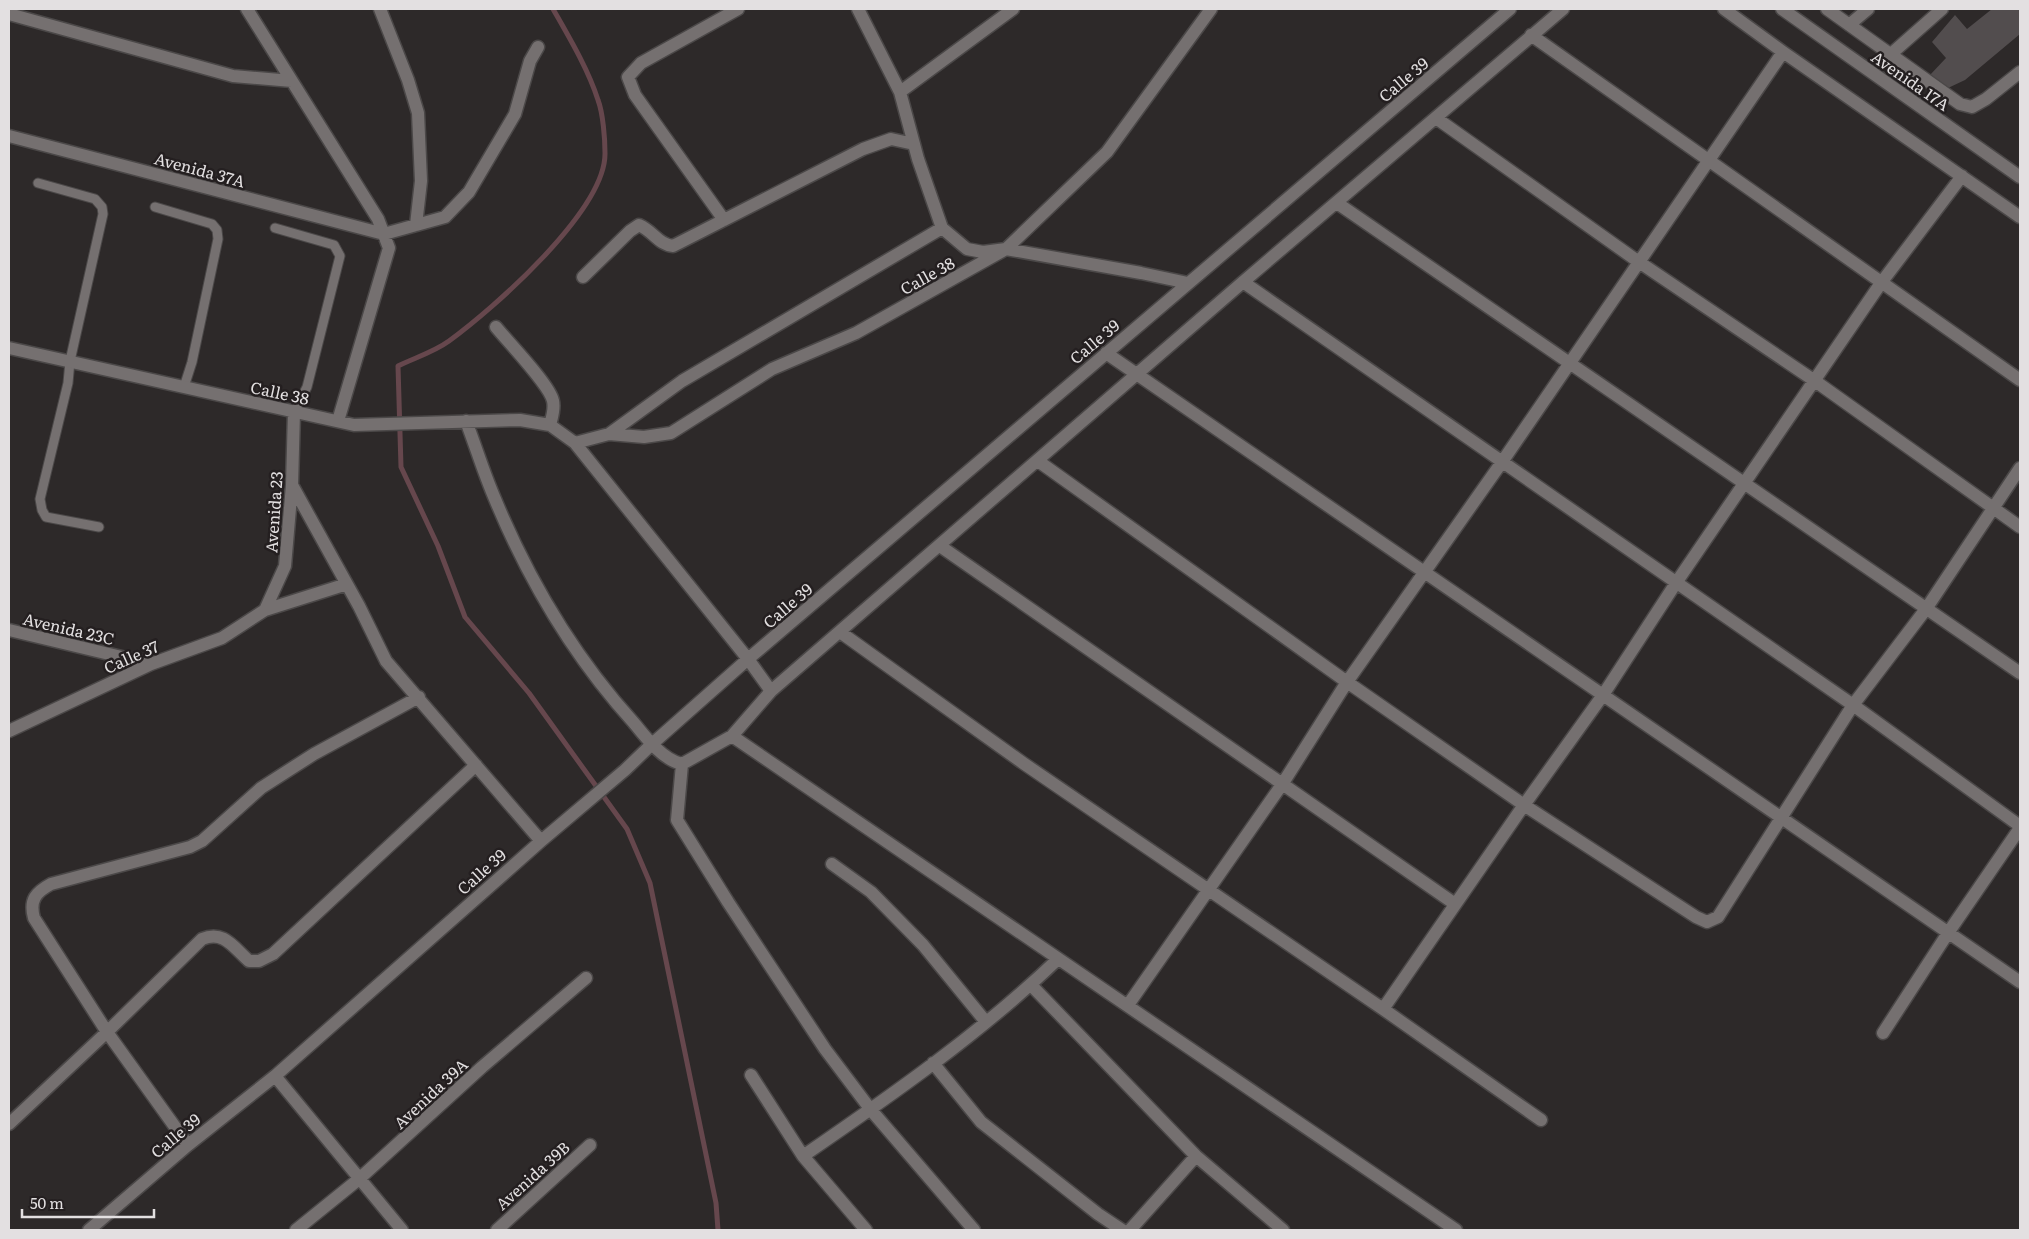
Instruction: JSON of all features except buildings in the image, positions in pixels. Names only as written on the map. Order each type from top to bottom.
[{"type":"street","points":[[247,9],[378,219],[389,248],[338,421]]},
{"type":"street","points":[[380,9],[408,80],[418,112],[421,181],[416,225]]},
{"type":"street","points":[[724,220],[635,95],[628,77],[642,62],[738,9]]},
{"type":"street","points":[[858,9],[900,92],[914,144],[942,228],[967,249],[983,252],[1006,250],[1188,283]]},
{"type":"street","points":[[900,92],[1014,9]]},
{"type":"street","name":"Calle 38","points":[[575,443],[609,434],[644,437],[671,433],[772,369],[856,333],[1006,250],[1107,152],[1211,9]]},
{"type":"street","name":"Calle 39","points":[[89,1230],[188,1145],[275,1076],[541,840],[625,770],[748,660],[1510,9]]},
{"type":"street","points":[[466,421],[494,499],[529,574],[563,632],[611,698],[652,744],[674,762],[682,764],[732,736],[771,691],[1243,282],[1563,9]]},
{"type":"street","points":[[1724,9],[2020,217]]},
{"type":"street","name":"Avenida 17A","points":[[1782,9],[2020,177]]},
{"type":"street","points":[[1828,9],[1960,104],[1972,107],[1986,99],[2020,72]]},
{"type":"street","points":[[1849,25],[1868,9]]},
{"type":"street","points":[[1891,54],[1942,9]]},
{"type":"street","points":[[9,14],[233,76],[292,81]]},
{"type":"street","points":[[1531,35],[2020,380]]},
{"type":"street","points":[[384,234],[445,216],[470,192],[516,114],[530,61],[538,47]]},
{"type":"street","points":[[1128,1005],[1282,783],[1346,682],[1570,364],[1783,52]]},
{"type":"street","points":[[1436,118],[1639,262],[1815,381],[2020,527]]},
{"type":"street","name":"Avenida 37A","points":[[9,136],[384,234]]},
{"type":"street","points":[[583,277],[630,230],[639,225],[647,229],[665,245],[673,246],[863,149],[891,139],[914,144]]},
{"type":"street","points":[[1383,1008],[1603,695],[1676,583],[1881,283],[1962,176]]},
{"type":"street","points":[[1337,203],[2020,673]]},
{"type":"street","points":[[609,434],[682,381],[942,228]]},
{"type":"street","points":[[1243,282],[1853,705],[2020,827],[1883,1033]]},
{"type":"street","points":[[496,327],[542,382],[553,399],[554,410],[550,424],[575,443],[771,691]]},
{"type":"street","name":"Calle 38","points":[[9,348],[354,425],[520,420],[550,424]]},
{"type":"street","points":[[1106,353],[2020,982]]},
{"type":"street","name":"Avenida 23","points":[[265,610],[285,566],[292,485],[294,412]]},
{"type":"street","points":[[1038,461],[1346,682],[1524,805],[1688,912],[1707,922],[1718,917],[1853,705],[1926,609],[2020,468]]},
{"type":"street","points":[[292,485],[347,584],[386,661],[541,840]]},
{"type":"street","points":[[940,546],[1455,904]]},
{"type":"street","name":"Calle 37","points":[[9,731],[151,664],[222,638],[265,610],[347,584]]},
{"type":"street","name":"Avenida 23C","points":[[9,630],[151,664]]},
{"type":"street","points":[[840,632],[1023,763],[1383,1008],[1541,1120]]},
{"type":"street","points":[[188,1145],[107,1032],[34,918],[31,908],[34,897],[39,891],[51,884],[190,847],[202,841],[261,788],[314,754],[419,697]]},
{"type":"street","points":[[732,736],[1456,1230]]},
{"type":"street","points":[[10,1117],[107,1032],[202,939],[212,935],[221,936],[249,961],[259,960],[273,954],[476,764]]},
{"type":"street","points":[[682,764],[677,820],[824,1049],[871,1110],[974,1230]]},
{"type":"street","points":[[832,864],[871,892],[923,945],[986,1022]]},
{"type":"street","points":[[803,1156],[871,1110],[962,1043],[1031,985],[1058,958]]},
{"type":"street","name":"Avenida 39A","points":[[296,1230],[359,1179],[482,1067],[586,978]]},
{"type":"street","points":[[1031,985],[1196,1156],[1282,1230]]},
{"type":"street","points":[[933,1063],[981,1122],[1098,1214],[1122,1230]]},
{"type":"street","points":[[752,1075],[803,1156],[866,1230]]},
{"type":"street","points":[[275,1076],[402,1230]]},
{"type":"street","name":"Avenida 39B","points":[[496,1230],[590,1145]]},
{"type":"street","points":[[1130,1230],[1196,1156]]},
{"type":"lane","points":[[38,184],[95,199],[102,207],[103,214],[70,361],[68,383],[40,498],[42,510],[46,517],[99,527]]},
{"type":"lane","points":[[155,207],[212,224],[217,230],[218,239],[192,362],[184,387]]},
{"type":"lane","points":[[275,228],[334,245],[340,256],[307,387],[294,412]]},
{"type":"waterway","points":[[553,9],[584,65],[600,105],[605,153],[600,176],[587,202],[568,229],[518,282],[449,341],[430,352],[398,366],[401,467],[438,546],[465,617],[529,693],[627,829],[650,883],[716,1203],[718,1230]]}]
